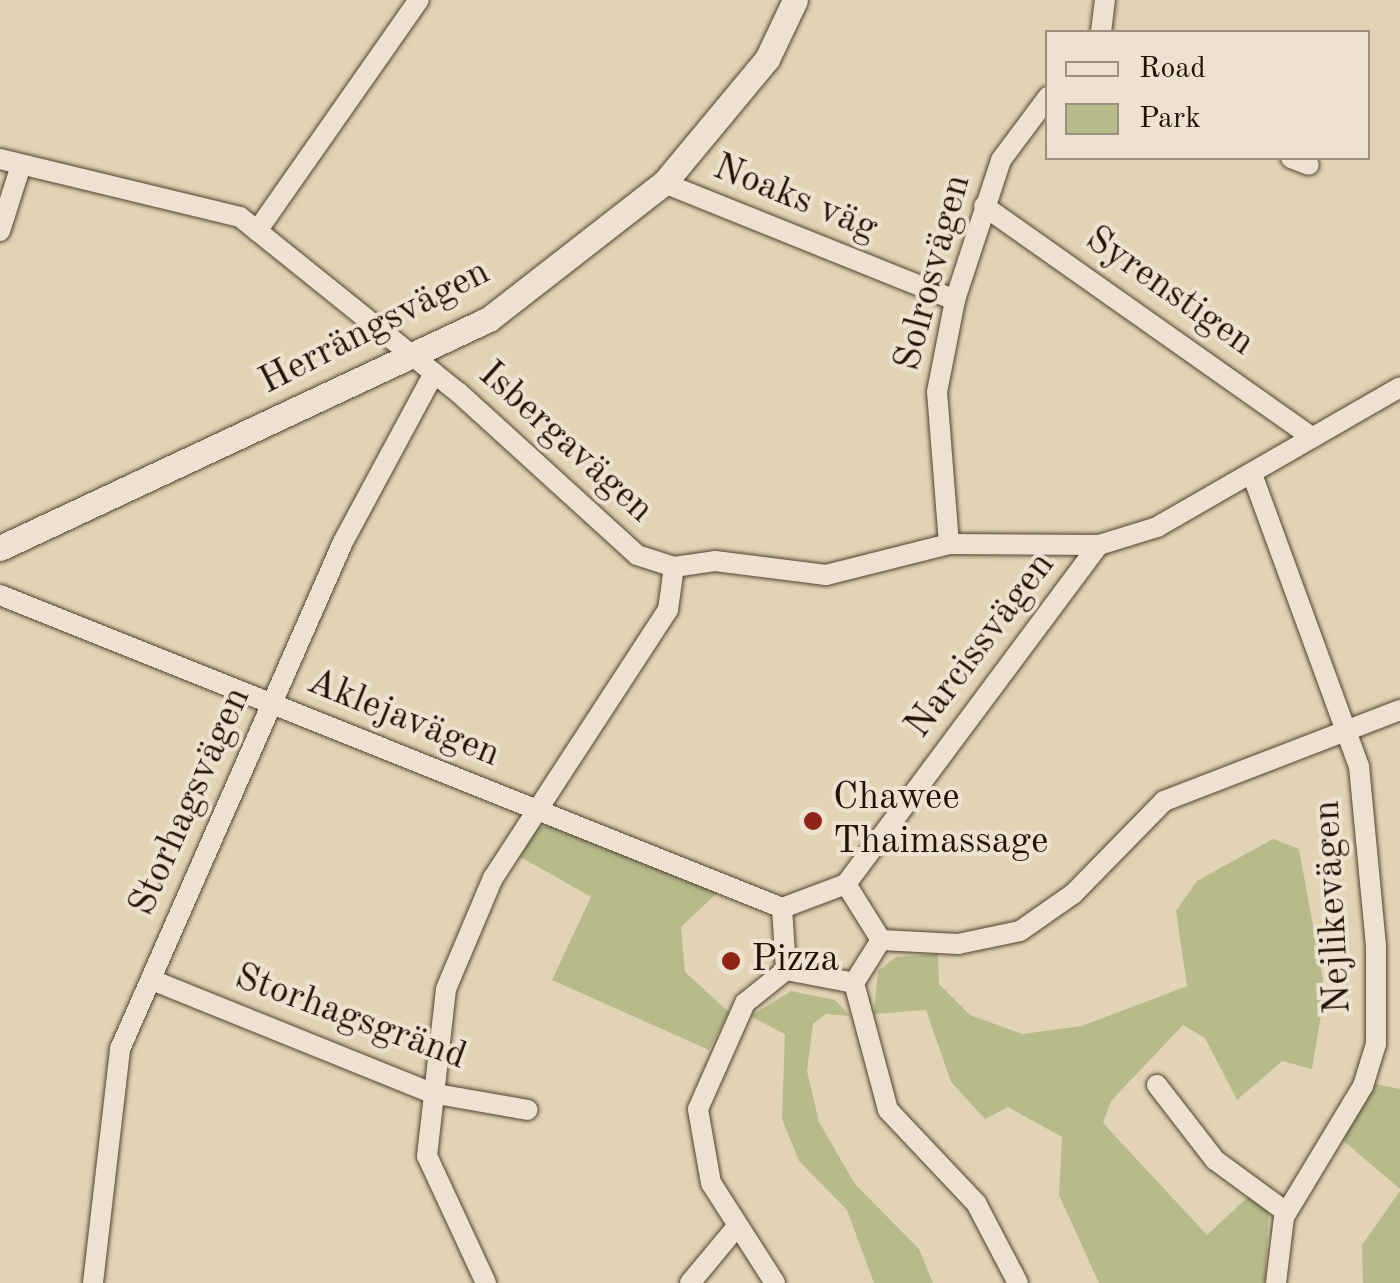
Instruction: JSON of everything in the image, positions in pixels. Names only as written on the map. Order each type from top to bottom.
[{"type":"street","points":[[257,230],[419,0]]},
{"type":"street","name":"Herrängsvägen","points":[[0,548],[489,319],[664,183],[767,60],[795,0]]},
{"type":"street","points":[[1101,30],[1105,0]]},
{"type":"street","name":"Solrosvägen","points":[[949,544],[937,392],[955,300],[984,206],[1016,129],[1045,99]]},
{"type":"street","name":"Isbergavägen","points":[[0,160],[240,216],[434,374],[636,555],[674,567],[715,561],[826,575],[949,544],[1100,546],[1157,527],[1400,387]]},
{"type":"street","points":[[0,230],[21,165]]},
{"type":"street","name":"Noaks väg","points":[[664,183],[955,300]]},
{"type":"street","name":"Syrenstigen","points":[[984,206],[1312,437]]},
{"type":"street","name":"Storhagsvägen","points":[[93,1283],[114,1077],[152,980],[343,542],[434,374]]},
{"type":"street","name":"Nejlikevägen","points":[[1252,474],[1366,797],[1376,1044],[1362,1086],[1286,1212],[1276,1283]]},
{"type":"street","name":"Narcissvägen","points":[[846,884],[1100,546]]},
{"type":"street","points":[[486,1283],[427,1156],[431,1093],[464,933],[536,809],[668,610],[674,567]]},
{"type":"street","name":"Aklejavägen","points":[[1,601],[782,908]]},
{"type":"street","points":[[881,940],[958,944],[1020,931],[1073,894],[1164,801],[1400,710]]},
{"type":"street","points":[[786,970],[782,908],[846,884],[881,940]]},
{"type":"street","points":[[881,940],[854,983],[888,1110],[976,1203],[1018,1283]]},
{"type":"street","points":[[775,1283],[735,1229],[700,1149],[698,1109],[745,1003],[786,970],[854,983]]},
{"type":"street","name":"Storhagsgränd","points":[[152,980],[431,1093],[528,1110]]},
{"type":"street","points":[[1157,1085],[1215,1160],[1286,1212]]},
{"type":"street","points":[[698,1280],[735,1229]]},
{"type":"green space","points":[[550,825],[718,892],[681,927],[685,972],[729,1012],[709,1050],[552,980],[591,897],[519,856],[534,829]]},
{"type":"green space","points":[[1273,839],[1299,849],[1325,991],[1312,1069],[1282,1061],[1237,1100],[1205,1038],[1183,1025],[1111,1101],[1103,1123],[1207,1235],[1249,1196],[1269,1210],[1265,1283],[1099,1283],[1059,1195],[1062,1137],[1008,1107],[985,1119],[951,1082],[926,1010],[874,1014],[878,971],[896,957],[938,954],[939,984],[970,1015],[1022,1034],[1082,1026],[1187,986],[1176,911],[1197,881]]},
{"type":"green space","points":[[791,991],[835,1000],[850,1016],[826,1014],[813,1024],[807,1071],[819,1122],[855,1184],[919,1249],[933,1283],[874,1283],[847,1210],[799,1161],[782,1119],[785,1034],[750,1016]]},
{"type":"green space","points":[[1376,1084],[1400,1089],[1400,1189],[1340,1138]]},
{"type":"green space","points":[[1400,1191],[1400,1283],[1363,1283],[1362,1245]]},
{"type":"place","name":"Chawee Thaimassage","points":[[813,821]]},
{"type":"place","name":"Pizza","points":[[731,961]]}]
